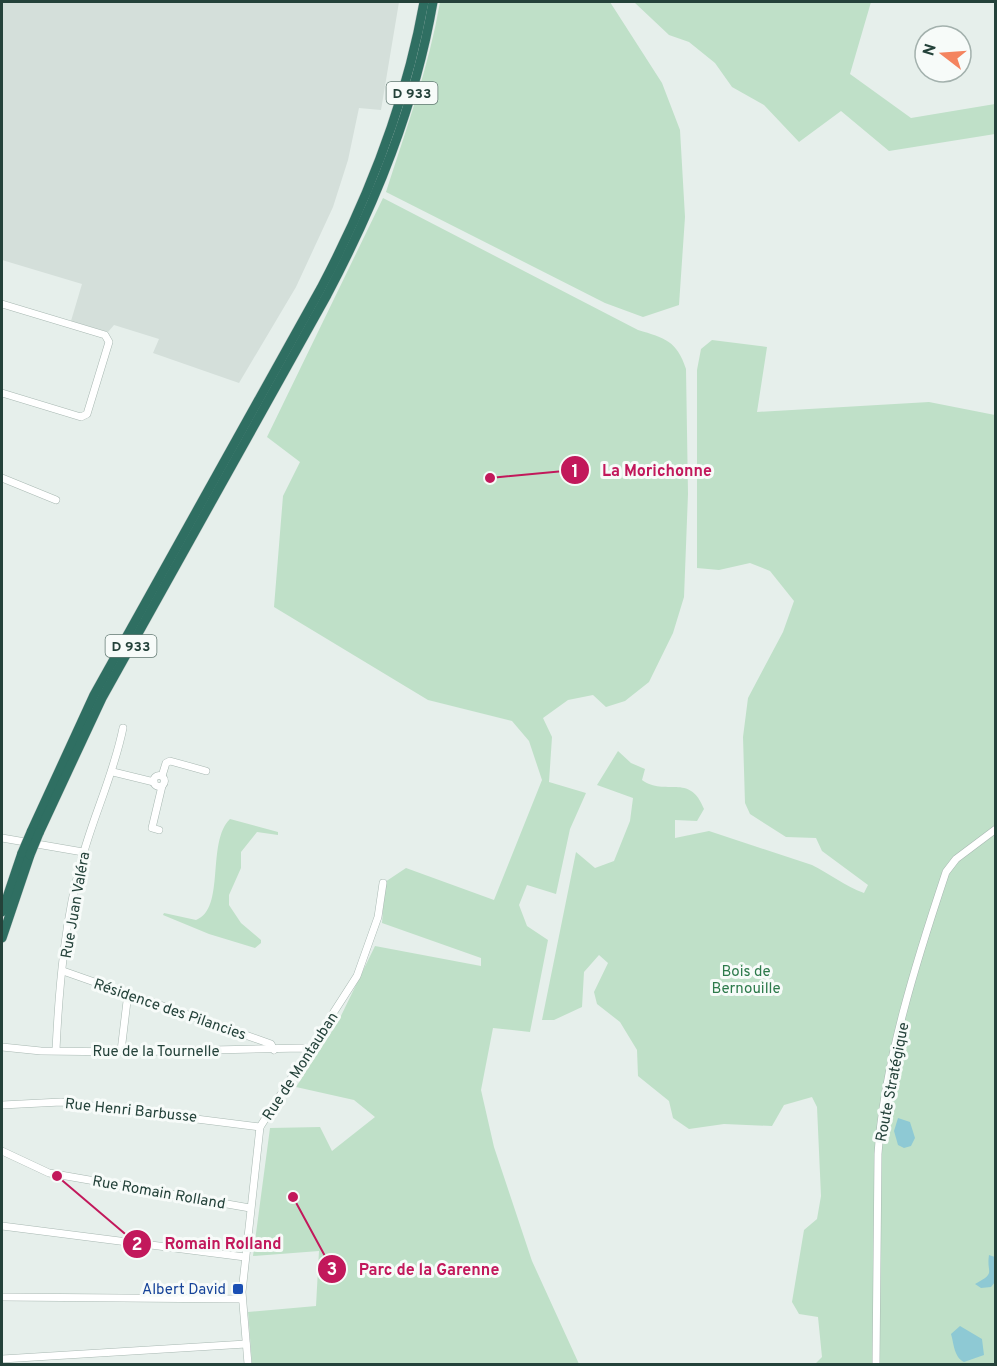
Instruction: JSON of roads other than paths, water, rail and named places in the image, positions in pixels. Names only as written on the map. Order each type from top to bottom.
[{"type":"highway","name":"D 933","points":[[378,180],[406,83],[424,2]]},
{"type":"highway","name":"D 933","points":[[2,912],[35,832],[98,705],[327,295],[378,180],[415,83],[433,2]]},
{"type":"highway","name":"D 933","points":[[2,938],[26,854]]},
{"type":"street","points":[[2,304],[105,335],[109,342],[87,414],[81,417],[2,393]]},
{"type":"street","points":[[2,478],[57,500]]},
{"type":"street","name":"Rue Juan Valéra","points":[[56,1050],[63,971],[83,852],[113,772],[123,728]]},
{"type":"street","points":[[159,830],[152,828],[165,781],[162,776],[166,763],[170,761],[206,771]]},
{"type":"street","points":[[113,772],[162,786]]},
{"type":"street","points":[[153,782],[157,776],[162,776]]},
{"type":"street","name":"Route Stratégique","points":[[876,1365],[878,1154],[880,1123],[891,1072],[946,872],[956,859],[996,829]]},
{"type":"street","points":[[2,838],[83,852]]},
{"type":"street","name":"Rue de Montauban","points":[[248,1365],[242,1299],[260,1127],[357,976],[378,918],[382,883]]},
{"type":"street","name":"Résidence des Pilancies","points":[[63,971],[271,1044],[274,1050]]},
{"type":"street","points":[[122,1051],[128,993]]},
{"type":"street","name":"Rue de la Tournelle","points":[[2,1047],[122,1051],[303,1048],[309,1052]]},
{"type":"street","name":"Rue Henri Barbusse","points":[[2,1105],[60,1101],[260,1127]]},
{"type":"street","name":"Rue Romain Rolland","points":[[2,1151],[49,1173],[250,1208]]},
{"type":"street","points":[[2,1226],[245,1257]]},
{"type":"street","points":[[2,1297],[242,1299]]},
{"type":"street","points":[[2,1359],[246,1344]]},
{"type":"water","points":[[898,1118],[910,1122],[915,1138],[911,1146],[904,1148],[898,1145],[894,1131]]},
{"type":"water","points":[[989,1255],[995,1257],[995,1282],[991,1287],[981,1288],[975,1284],[988,1275]]},
{"type":"water","points":[[960,1326],[982,1339],[984,1355],[964,1362],[958,1357],[951,1334]]},
{"type":"place","name":"La Morichonne","points":[[490,478]]},
{"type":"place","name":"Romain Rolland","points":[[57,1176]]},
{"type":"place","name":"Parc de la Garenne","points":[[293,1197]]},
{"type":"place","name":"Albert David","points":[[238,1289]]},
{"type":"park label","name":"Bois de Bernouille","points":[[746,980]]}]
